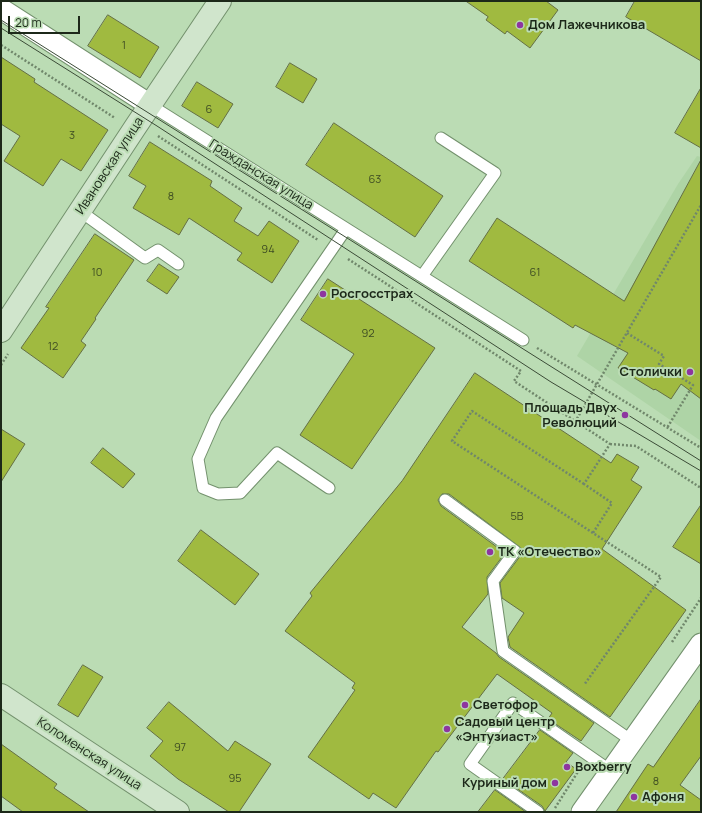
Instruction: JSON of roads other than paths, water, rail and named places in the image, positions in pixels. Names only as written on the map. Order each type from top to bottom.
[{"type":"main road","name":"Ивановская улица","points":[[1,331],[220,1]]},
{"type":"main road","name":"Коломенская улица","points":[[1,695],[178,812]]},
{"type":"street","name":"Гражданская улица","points":[[1,10],[150,105]]},
{"type":"street","points":[[582,812],[701,644]]},
{"type":"lane","name":"Гражданская улица","points":[[150,105],[523,340]]},
{"type":"lane","points":[[422,276],[495,173],[441,138]]},
{"type":"lane","points":[[80,211],[145,258],[158,250],[178,264]]},
{"type":"lane","points":[[329,488],[276,453],[240,493],[218,494],[203,488],[198,459],[216,418],[346,229]]},
{"type":"lane","points":[[445,500],[515,551],[493,581],[503,651],[632,741]]},
{"type":"lane","points":[[538,812],[470,764],[513,703],[611,771]]},
{"type":"tram line","points":[[1,20],[701,461]]},
{"type":"tram line","points":[[1,28],[157,126],[551,382],[701,471]]},
{"type":"place","name":"Дом Лажечникова","points":[[520,25]]},
{"type":"place","name":"Росгосстрах","points":[[323,294]]},
{"type":"place","name":"Столички","points":[[690,372]]},
{"type":"place","name":"Площадь Двух Революций","points":[[625,415]]},
{"type":"place","name":"ТК «Отечество»","points":[[490,552]]},
{"type":"place","name":"Светофор","points":[[465,705]]},
{"type":"place","name":"Садовый центр «Энтузиаст»","points":[[447,729]]},
{"type":"place","name":"Boxberry","points":[[567,767]]},
{"type":"place","name":"Куриный дом","points":[[555,783]]},
{"type":"place","name":"Афоня","points":[[634,797]]}]
